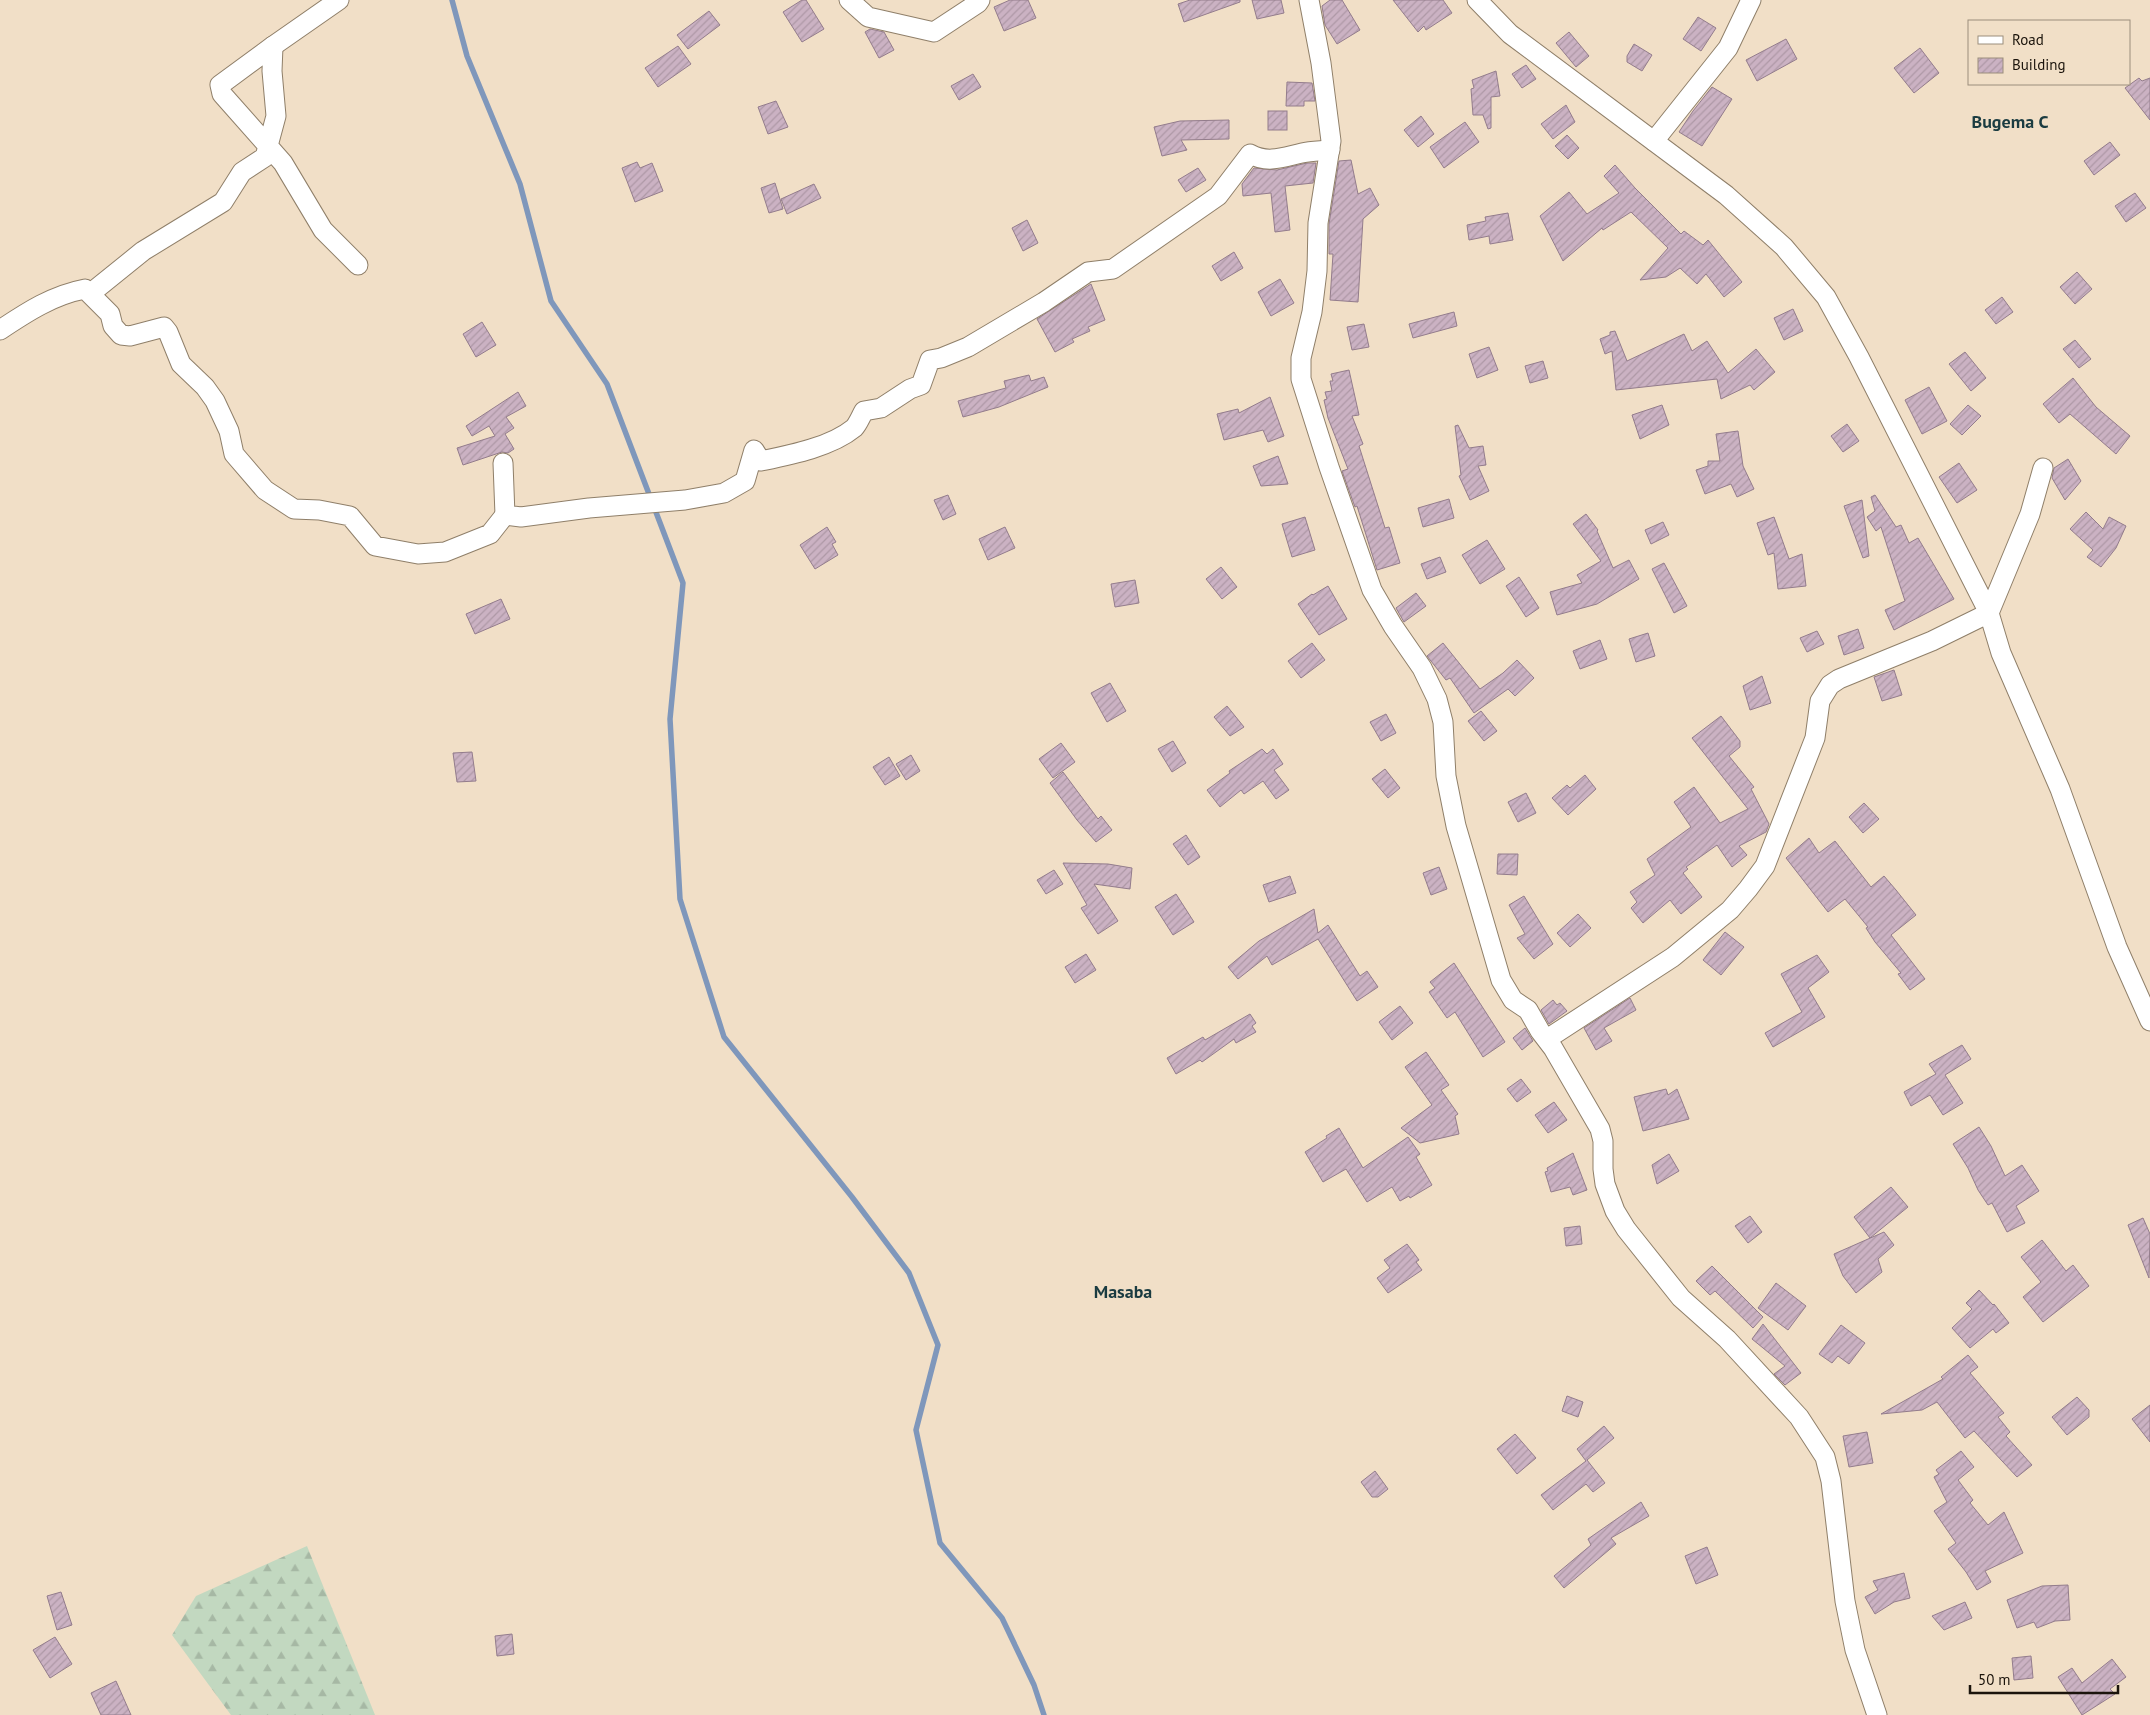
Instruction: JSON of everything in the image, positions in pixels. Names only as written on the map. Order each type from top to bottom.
[{"type":"street","points":[[339,0],[220,85],[222,94],[283,163],[323,230],[358,265]]},
{"type":"street","points":[[849,0],[868,17],[934,32],[980,0]]},
{"type":"street","points":[[1309,0],[1321,62],[1329,123],[1330,150],[1318,223],[1317,271],[1312,312],[1301,358],[1301,379],[1329,467],[1372,590],[1393,626],[1422,668],[1437,699],[1443,722],[1446,746],[1446,776],[1456,826],[1501,980],[1513,1000],[1528,1010],[1548,1039],[1600,1129],[1603,1141],[1605,1184],[1615,1211],[1626,1229],[1681,1298],[1726,1339],[1799,1417],[1825,1457],[1831,1481],[1845,1601],[1856,1650],[1877,1715]]},
{"type":"street","points":[[1477,0],[1510,34],[1726,195],[1784,247],[1826,297],[1859,357],[1989,613],[2000,652],[2060,788],[2103,910],[2144,993],[2150,1021]]},
{"type":"street","points":[[1654,142],[1728,48],[1751,0]]},
{"type":"street","points":[[90,293],[143,252],[223,202],[242,172],[265,157],[276,116],[272,71],[273,46]]},
{"type":"street","points":[[505,516],[521,517],[589,508],[620,507],[685,500],[724,493],[745,481],[754,450],[761,461],[795,453],[828,442],[855,427],[864,411],[881,408],[910,389],[921,385],[930,360],[941,358],[968,347],[1044,302],[1088,272],[1113,269],[1218,196],[1250,154],[1258,159],[1283,159],[1301,153],[1330,150]]},
{"type":"street","points":[[0,330],[44,302],[65,293],[85,289],[110,314],[113,326],[121,335],[130,336],[164,327],[168,332],[181,364],[205,386],[215,401],[229,430],[234,454],[265,490],[294,509],[320,510],[350,516],[376,546],[418,554],[445,552],[490,534],[505,516],[502,463]]},
{"type":"street","points":[[1548,1039],[1673,957],[1730,910],[1748,889],[1765,866],[1781,828],[1816,738],[1820,701],[1830,685],[1839,678],[1932,641],[1989,613],[2030,514],[2043,468]]},
{"type":"green space","points":[[307,1546],[375,1715],[231,1715],[172,1635],[196,1596]]},
{"type":"building","points":[[802,0],[806,0],[824,29],[802,42],[783,12]]},
{"type":"building","points":[[1010,0],[1028,0],[1036,18],[1004,31],[994,7]]},
{"type":"building","points":[[1190,0],[1240,0],[1240,2],[1184,22],[1178,4]]},
{"type":"building","points":[[1252,0],[1281,0],[1284,13],[1257,19]]},
{"type":"building","points":[[1330,0],[1342,0],[1360,30],[1337,44],[1325,25],[1322,6]]},
{"type":"building","points":[[1393,0],[1443,0],[1452,13],[1426,30],[1424,26],[1418,32]]},
{"type":"building","points":[[709,11],[720,25],[688,49],[677,35]]},
{"type":"building","points":[[1698,17],[1716,28],[1701,51],[1683,39]]},
{"type":"building","points":[[870,29],[884,32],[894,50],[879,58],[865,32]]},
{"type":"building","points":[[1569,32],[1589,56],[1576,67],[1556,43]]},
{"type":"building","points":[[1786,39],[1797,59],[1757,81],[1746,60]]},
{"type":"building","points":[[1634,44],[1652,55],[1642,71],[1627,62],[1627,56]]},
{"type":"building","points":[[678,46],[691,64],[658,87],[645,68]]},
{"type":"building","points":[[1920,48],[1939,73],[1914,93],[1894,68]]},
{"type":"building","points":[[1526,65],[1536,79],[1522,88],[1512,74]]},
{"type":"building","points":[[1496,71],[1500,96],[1491,97],[1491,128],[1488,129],[1483,115],[1473,115],[1471,89],[1474,88],[1472,80]]},
{"type":"building","points":[[973,74],[981,87],[959,100],[951,86]]},
{"type":"building","points":[[2139,78],[2142,81],[2150,78],[2150,120],[2125,88]]},
{"type":"building","points":[[1287,82],[1312,83],[1315,101],[1304,101],[1304,106],[1286,106]]},
{"type":"building","points":[[1712,87],[1732,99],[1702,146],[1679,132]]},
{"type":"building","points":[[776,101],[788,127],[768,134],[758,107]]},
{"type":"building","points":[[1566,105],[1575,122],[1553,139],[1541,124]]},
{"type":"building","points":[[1268,111],[1287,111],[1287,130],[1268,130]]},
{"type":"building","points":[[1421,116],[1434,134],[1418,147],[1404,130]]},
{"type":"building","points":[[1229,120],[1229,139],[1181,140],[1187,150],[1162,156],[1154,127],[1180,121]]},
{"type":"building","points":[[1465,122],[1479,142],[1444,168],[1430,147]]},
{"type":"building","points":[[1567,135],[1579,148],[1568,159],[1555,146]]},
{"type":"building","points":[[2110,142],[2120,155],[2094,175],[2084,161]]},
{"type":"building","points":[[1351,160],[1358,194],[1370,188],[1379,205],[1363,219],[1358,302],[1330,300],[1333,254],[1329,254],[1329,224],[1339,161]]},
{"type":"building","points":[[637,162],[640,168],[652,163],[663,191],[635,202],[622,168]]},
{"type":"building","points":[[1307,163],[1316,163],[1313,183],[1285,186],[1290,230],[1275,232],[1271,193],[1243,196],[1242,184],[1254,168],[1277,170]]},
{"type":"building","points":[[1615,165],[1681,234],[1684,231],[1703,245],[1708,240],[1742,282],[1724,297],[1706,274],[1697,284],[1680,268],[1666,277],[1640,280],[1668,248],[1631,212],[1603,230],[1602,228],[1563,261],[1540,216],[1569,192],[1587,214],[1619,193],[1604,176]]},
{"type":"building","points":[[1198,168],[1206,180],[1186,192],[1178,180]]},
{"type":"building","points":[[775,183],[783,209],[769,213],[761,188]]},
{"type":"building","points":[[814,184],[821,198],[787,214],[781,199]]},
{"type":"building","points":[[2135,193],[2146,208],[2126,222],[2115,206]]},
{"type":"building","points":[[1508,213],[1513,240],[1490,244],[1489,236],[1469,240],[1467,225],[1486,221],[1485,217]]},
{"type":"building","points":[[1027,220],[1038,243],[1023,251],[1012,228]]},
{"type":"building","points":[[1234,252],[1243,268],[1221,281],[1212,266]]},
{"type":"building","points":[[2077,272],[2092,289],[2075,304],[2060,287]]},
{"type":"building","points":[[1280,279],[1294,303],[1271,316],[1258,292]]},
{"type":"building","points":[[1091,284],[1105,320],[1088,327],[1090,331],[1072,339],[1074,342],[1055,352],[1037,319]]},
{"type":"building","points":[[2002,297],[2013,312],[1996,324],[1985,310]]},
{"type":"building","points":[[1793,309],[1803,331],[1784,340],[1774,318]]},
{"type":"building","points":[[1454,312],[1457,326],[1413,338],[1409,324]]},
{"type":"building","points":[[482,322],[496,345],[476,357],[463,334]]},
{"type":"building","points":[[1364,324],[1369,347],[1352,350],[1347,327]]},
{"type":"building","points":[[1615,331],[1627,361],[1684,334],[1692,351],[1707,341],[1728,373],[1756,349],[1775,372],[1754,390],[1750,385],[1721,399],[1717,379],[1616,390],[1612,351],[1605,354],[1600,339]]},
{"type":"building","points":[[2075,340],[2091,359],[2079,368],[2063,349]]},
{"type":"building","points":[[1489,347],[1498,370],[1477,378],[1469,354]]},
{"type":"building","points":[[1965,352],[1986,378],[1971,391],[1949,364]]},
{"type":"building","points":[[1543,361],[1548,378],[1530,383],[1525,366]]},
{"type":"building","points":[[1349,370],[1359,415],[1352,416],[1363,444],[1359,446],[1385,528],[1389,527],[1400,563],[1377,570],[1357,506],[1355,507],[1342,471],[1348,469],[1328,418],[1324,400],[1327,399],[1325,392],[1332,391],[1330,381],[1333,381],[1331,374]]},
{"type":"building","points":[[1029,375],[1031,381],[1044,377],[1048,387],[999,407],[963,417],[958,401],[1006,388],[1004,381]]},
{"type":"building","points":[[2073,378],[2096,407],[2130,436],[2116,454],[2070,414],[2059,423],[2043,404]]},
{"type":"building","points":[[1929,387],[1947,421],[1922,434],[1905,400]]},
{"type":"building","points":[[518,392],[526,406],[506,417],[514,428],[505,434],[514,449],[508,453],[502,452],[463,465],[457,448],[495,436],[489,426],[472,436],[466,426]]},
{"type":"building","points":[[1270,397],[1284,436],[1268,442],[1263,430],[1224,440],[1217,414],[1238,409],[1239,413]]},
{"type":"building","points":[[1662,405],[1669,425],[1640,439],[1632,415]]},
{"type":"building","points":[[1968,405],[1981,416],[1962,435],[1950,424]]},
{"type":"building","points":[[1847,424],[1859,441],[1843,452],[1831,436]]},
{"type":"building","points":[[1458,425],[1469,448],[1483,446],[1486,465],[1478,466],[1489,491],[1470,500],[1459,476],[1461,475],[1455,426]]},
{"type":"building","points":[[1738,431],[1743,466],[1754,489],[1737,497],[1731,484],[1705,494],[1696,470],[1708,466],[1708,461],[1720,461],[1716,434]]},
{"type":"building","points":[[1278,456],[1288,484],[1261,486],[1253,466]]},
{"type":"building","points":[[2068,459],[2081,481],[2065,500],[2052,478],[2054,468]]},
{"type":"building","points":[[1959,463],[1977,490],[1957,503],[1939,477]]},
{"type":"building","points":[[948,495],[956,514],[943,520],[934,500]]},
{"type":"building","points":[[1875,495],[1896,527],[1901,525],[1909,543],[1918,538],[1954,599],[1894,630],[1885,610],[1905,601],[1881,527],[1876,531],[1867,517],[1875,511],[1871,497]]},
{"type":"building","points":[[1449,499],[1454,518],[1423,527],[1418,508]]},
{"type":"building","points":[[1862,500],[1869,556],[1863,558],[1844,506]]},
{"type":"building","points":[[2086,512],[2103,529],[2109,517],[2126,526],[2116,548],[2101,567],[2087,557],[2093,550],[2070,529]]},
{"type":"building","points":[[1586,514],[1598,530],[1613,568],[1629,560],[1639,579],[1597,604],[1557,615],[1550,592],[1582,583],[1577,575],[1601,561],[1573,524]]},
{"type":"building","points":[[1305,517],[1315,550],[1292,557],[1282,524]]},
{"type":"building","points":[[1774,517],[1789,559],[1802,554],[1806,586],[1778,589],[1774,553],[1768,555],[1757,523]]},
{"type":"building","points":[[1663,522],[1669,535],[1651,544],[1645,530]]},
{"type":"building","points":[[827,527],[836,542],[832,544],[838,555],[815,569],[800,545]]},
{"type":"building","points":[[1005,527],[1015,548],[988,560],[979,539]]},
{"type":"building","points":[[1487,540],[1505,569],[1480,584],[1462,555]]},
{"type":"building","points":[[1440,557],[1446,572],[1427,579],[1421,564]]},
{"type":"building","points":[[1664,563],[1687,606],[1674,613],[1652,569]]},
{"type":"building","points":[[1221,567],[1237,587],[1222,599],[1206,579]]},
{"type":"building","points":[[1519,577],[1539,608],[1526,617],[1506,586]]},
{"type":"building","points":[[1135,580],[1139,603],[1115,607],[1111,584]]},
{"type":"building","points":[[1328,586],[1347,619],[1319,635],[1298,604]]},
{"type":"building","points":[[1416,593],[1426,606],[1404,622],[1396,608]]},
{"type":"building","points":[[501,599],[510,619],[475,634],[466,614]]},
{"type":"building","points":[[1858,629],[1864,648],[1844,655],[1838,636]]},
{"type":"building","points":[[1817,631],[1824,644],[1807,652],[1800,638]]},
{"type":"building","points":[[1648,633],[1655,656],[1636,662],[1629,639]]},
{"type":"building","points":[[1600,640],[1607,659],[1580,669],[1573,651]]},
{"type":"building","points":[[1312,643],[1325,660],[1301,678],[1288,661]]},
{"type":"building","points":[[1443,643],[1480,689],[1503,673],[1517,660],[1534,678],[1515,696],[1508,689],[1474,713],[1450,678],[1446,680],[1427,656]]},
{"type":"building","points":[[1894,670],[1902,695],[1882,701],[1874,677]]},
{"type":"building","points":[[1762,676],[1771,703],[1750,710],[1743,686]]},
{"type":"building","points":[[1110,683],[1126,711],[1107,722],[1091,693]]},
{"type":"building","points":[[1227,706],[1244,727],[1230,736],[1214,717]]},
{"type":"building","points":[[1481,711],[1497,731],[1484,741],[1468,721]]},
{"type":"building","points":[[1386,714],[1396,733],[1381,741],[1370,722]]},
{"type":"building","points":[[1721,716],[1740,741],[1740,747],[1729,756],[1754,787],[1751,789],[1769,824],[1766,832],[1739,846],[1747,855],[1732,867],[1717,845],[1686,867],[1688,869],[1683,873],[1702,897],[1681,914],[1670,900],[1643,923],[1631,908],[1637,902],[1630,892],[1655,875],[1647,859],[1691,827],[1674,802],[1694,787],[1720,823],[1748,809],[1692,738]]},
{"type":"building","points":[[1173,741],[1186,763],[1172,772],[1158,749]]},
{"type":"building","points":[[1061,743],[1075,762],[1053,778],[1039,759]]},
{"type":"building","points":[[1262,749],[1267,754],[1273,749],[1283,764],[1274,770],[1289,790],[1276,799],[1263,781],[1244,794],[1241,790],[1220,807],[1207,790],[1230,773],[1229,771]]},
{"type":"building","points":[[472,752],[476,781],[457,782],[453,753]]},
{"type":"building","points":[[911,755],[920,771],[906,780],[896,764]]},
{"type":"building","points":[[889,757],[900,776],[885,785],[873,767]]},
{"type":"building","points":[[1385,769],[1400,788],[1388,798],[1372,779]]},
{"type":"building","points":[[1063,772],[1098,819],[1101,816],[1112,830],[1096,842],[1050,783]]},
{"type":"building","points":[[1585,775],[1596,789],[1568,815],[1552,798],[1567,785],[1570,788]]},
{"type":"building","points":[[1526,793],[1536,813],[1518,822],[1508,802]]},
{"type":"building","points":[[1864,803],[1879,819],[1863,833],[1849,817]]},
{"type":"building","points":[[1186,835],[1200,857],[1188,865],[1173,844]]},
{"type":"building","points":[[1809,838],[1819,853],[1835,841],[1871,887],[1884,876],[1896,890],[1916,915],[1891,935],[1925,979],[1910,990],[1898,974],[1901,973],[1875,942],[1866,928],[1868,927],[1845,899],[1828,912],[1786,858]]},
{"type":"building","points":[[1498,854],[1518,854],[1517,875],[1497,874]]},
{"type":"building","points":[[1063,863],[1108,864],[1132,868],[1130,889],[1094,884],[1118,921],[1098,934],[1081,908],[1087,905]]},
{"type":"building","points":[[1439,867],[1447,889],[1431,895],[1423,873]]},
{"type":"building","points":[[1054,870],[1063,884],[1046,894],[1037,880]]},
{"type":"building","points":[[1290,876],[1296,893],[1269,902],[1263,885]]},
{"type":"building","points":[[1176,894],[1194,922],[1173,935],[1155,907]]},
{"type":"building","points":[[1524,896],[1553,944],[1534,959],[1517,938],[1525,934],[1509,905]]},
{"type":"building","points":[[1314,909],[1318,933],[1328,925],[1360,976],[1367,971],[1378,987],[1357,1001],[1318,939],[1272,965],[1267,956],[1238,979],[1228,967],[1259,941]]},
{"type":"building","points":[[1578,914],[1591,928],[1570,947],[1557,933]]},
{"type":"building","points":[[1725,932],[1744,947],[1721,975],[1703,960]]},
{"type":"building","points":[[1086,954],[1096,970],[1075,983],[1065,967]]},
{"type":"building","points":[[1817,955],[1829,972],[1808,988],[1825,1017],[1773,1047],[1765,1033],[1802,1012],[1781,974]]},
{"type":"building","points":[[1454,963],[1505,1042],[1483,1057],[1455,1012],[1447,1018],[1429,992],[1435,988],[1430,982]]},
{"type":"building","points":[[1630,998],[1636,1010],[1604,1028],[1612,1041],[1596,1050],[1584,1028]]},
{"type":"building","points":[[1553,1000],[1557,1005],[1560,1003],[1567,1011],[1549,1024],[1541,1010]]},
{"type":"building","points":[[1400,1006],[1413,1023],[1392,1040],[1379,1022]]},
{"type":"building","points":[[1250,1014],[1256,1023],[1252,1026],[1256,1032],[1236,1043],[1234,1039],[1202,1062],[1200,1060],[1176,1074],[1167,1058],[1203,1037],[1205,1040]]},
{"type":"building","points":[[1525,1028],[1533,1041],[1522,1050],[1513,1038]]},
{"type":"building","points":[[1962,1045],[1971,1059],[1945,1075],[1963,1103],[1943,1115],[1930,1095],[1911,1106],[1904,1092],[1936,1074],[1929,1064]]},
{"type":"building","points":[[1426,1052],[1449,1085],[1441,1090],[1458,1114],[1455,1116],[1459,1134],[1420,1143],[1401,1128],[1432,1105],[1405,1067]]},
{"type":"building","points":[[1521,1079],[1531,1092],[1517,1102],[1507,1089]]},
{"type":"building","points":[[1666,1089],[1668,1095],[1677,1089],[1689,1119],[1643,1131],[1634,1097]]},
{"type":"building","points":[[1554,1102],[1567,1120],[1548,1133],[1535,1115]]},
{"type":"building","points":[[1979,1127],[1991,1146],[2005,1176],[2022,1165],[2039,1191],[2016,1206],[2025,1223],[2007,1232],[1992,1203],[1988,1205],[1978,1190],[1968,1168],[1953,1144]]},
{"type":"building","points":[[1339,1128],[1363,1168],[1408,1137],[1420,1154],[1416,1157],[1432,1185],[1410,1198],[1409,1196],[1400,1201],[1392,1187],[1367,1202],[1346,1169],[1323,1182],[1305,1152]]},
{"type":"building","points":[[1573,1153],[1587,1190],[1573,1195],[1570,1187],[1551,1192],[1545,1172],[1548,1171],[1547,1168]]},
{"type":"building","points":[[1669,1154],[1679,1171],[1657,1184],[1652,1165]]},
{"type":"building","points":[[1891,1187],[1908,1207],[1870,1238],[1854,1217]]},
{"type":"building","points":[[1750,1216],[1762,1232],[1748,1243],[1735,1226]]},
{"type":"building","points":[[2143,1218],[2150,1234],[2149,1278],[2128,1225]]},
{"type":"building","points":[[1580,1226],[1582,1244],[1566,1246],[1564,1228]]},
{"type":"building","points":[[1884,1232],[1894,1245],[1878,1259],[1882,1272],[1856,1293],[1843,1276],[1834,1254]]},
{"type":"building","points":[[2042,1240],[2066,1271],[2073,1265],[2089,1286],[2043,1322],[2023,1297],[2041,1282],[2021,1257]]},
{"type":"building","points":[[1407,1244],[1419,1260],[1416,1262],[1422,1270],[1388,1293],[1377,1278],[1390,1268],[1384,1260]]},
{"type":"building","points":[[1712,1266],[1763,1317],[1753,1328],[1715,1291],[1710,1295],[1696,1281]]},
{"type":"building","points":[[1776,1283],[1806,1306],[1788,1330],[1758,1308]]},
{"type":"building","points":[[1979,1290],[1994,1304],[2009,1323],[1996,1333],[1993,1329],[1970,1348],[1952,1328],[1972,1309],[1966,1303]]},
{"type":"building","points":[[1763,1324],[1801,1373],[1785,1385],[1774,1374],[1785,1366],[1752,1339]]},
{"type":"building","points":[[1841,1325],[1865,1343],[1849,1364],[1838,1356],[1832,1363],[1819,1354]]},
{"type":"building","points":[[1968,1355],[1978,1367],[1970,1373],[2004,1413],[1998,1417],[2010,1432],[2006,1436],[2032,1465],[2017,1477],[1974,1431],[1965,1438],[1937,1402],[1922,1410],[1881,1414],[1943,1379],[1941,1377]]},
{"type":"building","points":[[1567,1396],[1583,1402],[1578,1417],[1562,1411]]},
{"type":"building","points":[[2077,1397],[2089,1410],[2089,1417],[2067,1435],[2052,1417]]},
{"type":"building","points":[[2150,1405],[2150,1442],[2132,1419]]},
{"type":"building","points":[[1604,1426],[1614,1438],[1587,1460],[1605,1483],[1593,1492],[1586,1484],[1553,1510],[1541,1495],[1586,1461],[1577,1449]]},
{"type":"building","points":[[1867,1432],[1873,1463],[1849,1467],[1843,1436]]},
{"type":"building","points":[[1515,1434],[1536,1458],[1517,1474],[1497,1449]]},
{"type":"building","points":[[1961,1451],[1974,1467],[1958,1480],[1973,1500],[1970,1503],[1988,1525],[2004,1512],[2023,1553],[1985,1571],[1991,1582],[1977,1590],[1948,1549],[1956,1543],[1934,1511],[1947,1502],[1934,1477],[1939,1474],[1936,1470]]},
{"type":"building","points":[[1375,1471],[1388,1489],[1378,1497],[1372,1497],[1361,1482]]},
{"type":"building","points":[[1641,1502],[1649,1516],[1611,1538],[1616,1544],[1564,1588],[1554,1576],[1591,1545],[1588,1539]]},
{"type":"building","points":[[1707,1547],[1718,1575],[1696,1584],[1685,1556]]},
{"type":"building","points":[[1904,1573],[1910,1598],[1894,1602],[1875,1614],[1865,1597],[1878,1590],[1873,1581]]},
{"type":"building","points":[[2068,1585],[2070,1620],[2055,1621],[2037,1628],[2034,1622],[2017,1628],[2007,1600],[2042,1586]]},
{"type":"building","points":[[61,1592],[72,1625],[57,1630],[47,1596]]},
{"type":"building","points":[[1965,1602],[1972,1618],[1944,1630],[1932,1616]]},
{"type":"building","points":[[512,1634],[514,1654],[497,1656],[495,1636]]},
{"type":"building","points":[[55,1637],[72,1664],[50,1678],[33,1650]]},
{"type":"building","points":[[2031,1656],[2033,1678],[2014,1680],[2012,1658]]},
{"type":"building","points":[[2112,1659],[2126,1677],[2110,1689],[2115,1694],[2082,1715],[2058,1677],[2072,1668],[2082,1683]]},
{"type":"building","points":[[116,1681],[131,1715],[101,1715],[91,1693]]},
{"type":"waterway","points":[[452,0],[467,56],[520,184],[551,301],[607,384],[683,583],[670,719],[680,899],[724,1037],[852,1197],[909,1273],[938,1345],[916,1430],[940,1543],[1002,1618],[1034,1685],[1044,1715]]},
{"type":"district","name":"Bugema C","points":[[2010,122]]},
{"type":"district","name":"Masaba","points":[[1123,1292]]}]
